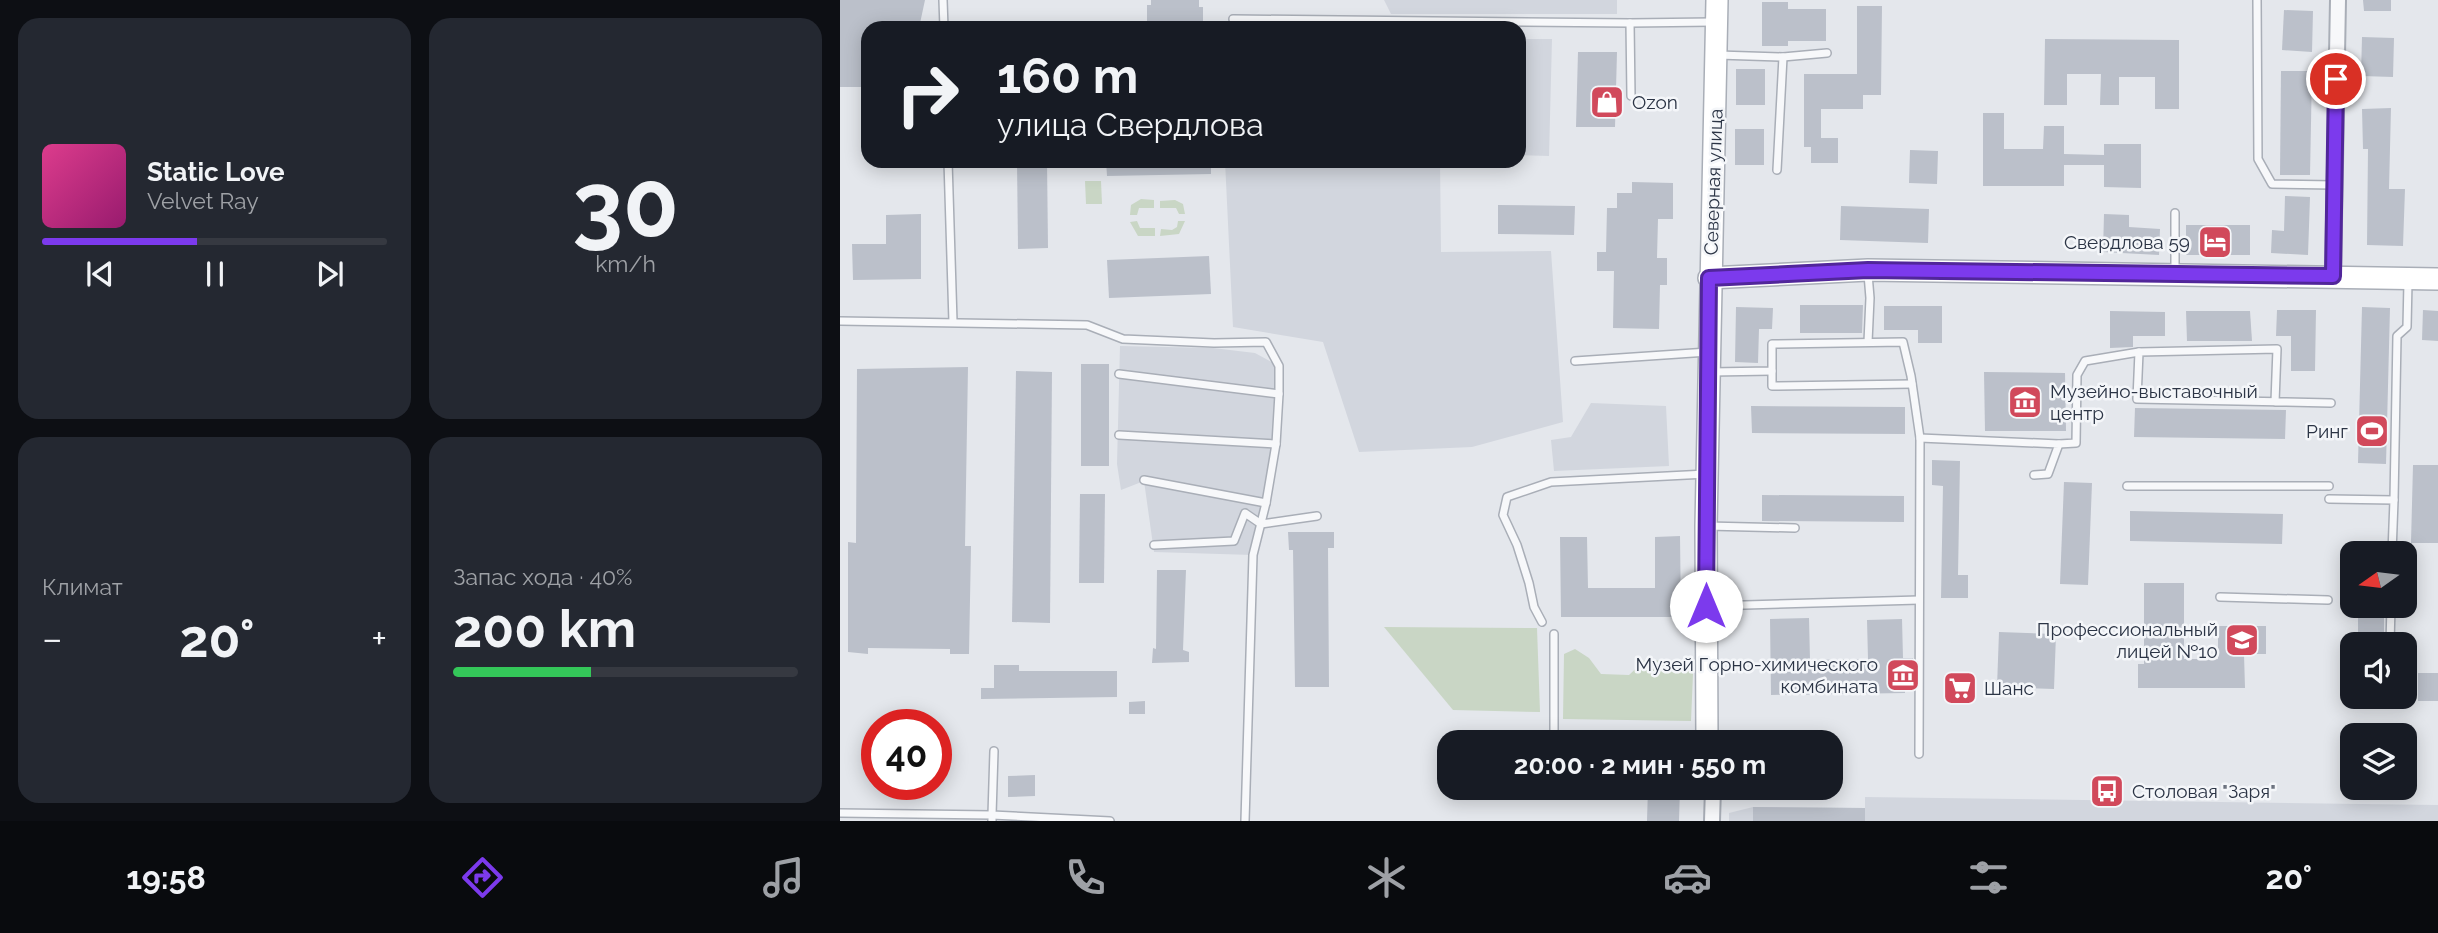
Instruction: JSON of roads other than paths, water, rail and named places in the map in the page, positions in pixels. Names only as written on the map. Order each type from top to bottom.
[{"type":"street","points":[[2333,276],[2338,0]]},
{"type":"street","name":"Северная улица","points":[[1707,730],[1709,278],[1717,11]]},
{"type":"street","points":[[1709,278],[1868,270],[2438,279]]},
{"type":"street","points":[[1712,821],[1713,800]]},
{"type":"lane","points":[[943,0],[944,21]]},
{"type":"lane","points":[[2257,0],[2258,159],[2272,184],[2334,185]]},
{"type":"lane","points":[[1526,22],[1630,23],[1717,11]]},
{"type":"lane","points":[[1233,19],[1432,21]]},
{"type":"lane","points":[[1630,23],[1631,96]]},
{"type":"lane","points":[[1717,55],[1783,57],[1827,53]]},
{"type":"lane","points":[[1777,170],[1783,57]]},
{"type":"lane","points":[[948,168],[953,322]]},
{"type":"lane","points":[[2175,213],[2175,274]]},
{"type":"lane","points":[[1868,270],[1868,342]]},
{"type":"lane","points":[[2392,541],[2397,336],[2407,327],[2408,278]]},
{"type":"lane","points":[[840,321],[1087,325],[1123,339],[1266,342],[1279,366],[1279,394],[1276,444],[1266,503],[1253,555],[1245,821]]},
{"type":"lane","points":[[1912,384],[1772,386],[1772,344],[1903,342],[1912,384],[1920,438],[1919,754]]},
{"type":"lane","points":[[1920,438],[2077,443],[2077,374],[2085,361],[2138,352],[2277,349],[2275,402]]},
{"type":"lane","points":[[2138,352],[2137,399],[2331,402]]},
{"type":"lane","points":[[1575,361],[1709,362],[1772,371]]},
{"type":"lane","points":[[1119,374],[1279,394]]},
{"type":"lane","points":[[1119,435],[1276,444]]},
{"type":"lane","points":[[2034,475],[2048,474],[2059,444]]},
{"type":"lane","points":[[1542,622],[1534,607],[1517,545],[1503,514],[1507,496],[1552,482],[1707,474]]},
{"type":"lane","points":[[1144,480],[1266,503]]},
{"type":"lane","points":[[2127,486],[2329,486]]},
{"type":"lane","points":[[2329,499],[2394,500]]},
{"type":"lane","points":[[1154,545],[1234,541],[1245,513],[1261,524],[1317,516]]},
{"type":"lane","points":[[1706,526],[1795,528]]},
{"type":"lane","points":[[2220,597],[2328,600]]},
{"type":"lane","points":[[1706,606],[1919,600]]},
{"type":"lane","points":[[1554,634],[1554,730]]},
{"type":"lane","points":[[992,818],[994,751]]},
{"type":"lane","points":[[840,813],[1110,821]]},
{"type":"place","name":"Ozon","points":[[1607,102]]},
{"type":"place","name":"Свердлова 59","points":[[2215,242]]},
{"type":"place","name":"Музейно-выставочный центр","points":[[2025,402]]},
{"type":"place","name":"Ринг","points":[[2372,431]]},
{"type":"place","name":"Профессиональный лицей №10","points":[[2242,640]]},
{"type":"place","name":"Музей Горно-химического комбината","points":[[1903,675]]},
{"type":"place","name":"Шанс","points":[[1960,688]]},
{"type":"place","name":"Столовая \"Заря\"","points":[[2107,791]]}]
